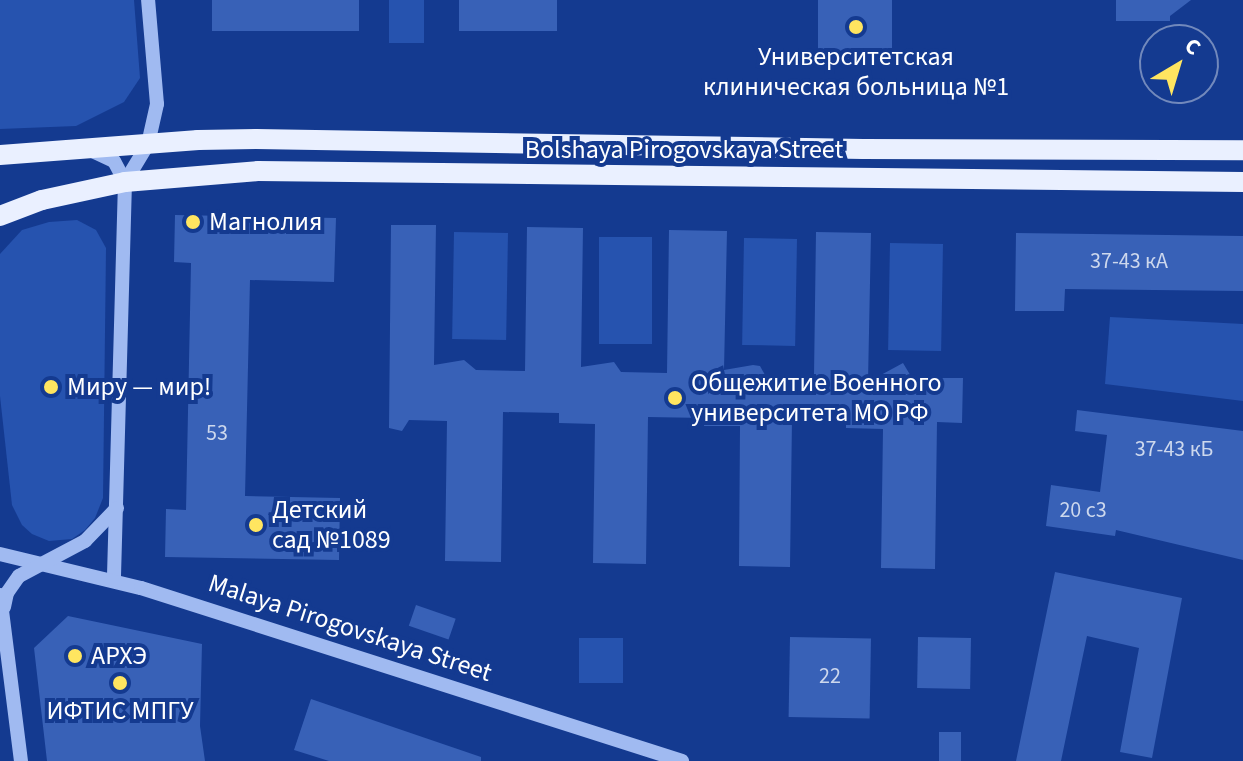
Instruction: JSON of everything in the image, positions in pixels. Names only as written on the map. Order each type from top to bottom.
[{"type":"main road","name":"Bolshaya Pirogovskaya Street","points":[[2,157],[148,144],[256,139],[863,149],[1243,150]]},
{"type":"main road","name":"Bolshaya Pirogovskaya Street","points":[[0,216],[42,200],[125,182],[258,171],[1243,182]]},
{"type":"street","points":[[125,182],[148,144],[157,104],[148,0]]},
{"type":"street","points":[[89,150],[114,161],[125,182],[114,580]]},
{"type":"street","points":[[3,613],[7,593],[13,585],[39,563],[85,541],[117,508]]},
{"type":"street","name":"Malaya Pirogovskaya Street","points":[[0,554],[114,580],[682,761]]},
{"type":"street","points":[[0,595],[21,761]]},
{"type":"shaded area","points":[[0,0],[134,0],[140,78],[124,102],[76,126],[0,129]]},
{"type":"shaded area","points":[[389,0],[424,0],[424,43],[389,43]]},
{"type":"shaded area","points":[[77,220],[96,230],[106,248],[103,498],[95,518],[85,530],[72,539],[49,541],[32,534],[22,525],[12,505],[0,396],[0,254],[22,230],[49,222]]},
{"type":"shaded area","points":[[454,232],[508,233],[506,340],[452,339]]},
{"type":"shaded area","points":[[599,237],[652,237],[652,344],[599,344]]},
{"type":"shaded area","points":[[744,238],[797,239],[795,346],[742,345]]},
{"type":"shaded area","points":[[890,243],[943,244],[941,351],[888,350]]},
{"type":"shaded area","points":[[1110,317],[1243,324],[1243,401],[1105,384]]},
{"type":"shaded area","points":[[579,638],[623,638],[623,683],[579,683]]},
{"type":"building","points":[[212,0],[359,0],[359,31],[212,31]]},
{"type":"building","points":[[459,0],[557,0],[557,31],[459,31]]},
{"type":"building","points":[[818,0],[892,0],[892,62],[818,62]]},
{"type":"building","points":[[1116,0],[1191,0],[1170,16],[1170,21],[1116,21]]},
{"type":"building","points":[[175,215],[336,218],[334,282],[250,280],[245,496],[340,498],[339,560],[165,557],[166,509],[186,510],[191,263],[174,262]]},
{"type":"building","name":"Общежитие Военного университета МО РФ","points":[[391,225],[436,225],[434,365],[464,360],[476,370],[525,371],[527,227],[583,228],[581,367],[614,362],[621,372],[667,373],[669,230],[727,231],[724,370],[753,365],[760,366],[765,375],[814,376],[816,232],[871,233],[868,382],[903,363],[912,378],[963,378],[962,423],[937,422],[935,569],[881,568],[883,429],[846,428],[846,420],[792,419],[790,567],[739,566],[740,426],[704,426],[705,418],[648,417],[646,564],[593,563],[595,424],[559,423],[559,413],[503,412],[501,562],[445,561],[447,421],[409,420],[402,431],[389,428]]},
{"type":"building","points":[[1016,233],[1243,236],[1243,291],[1065,289],[1064,311],[1015,311]]},
{"type":"building","points":[[1077,410],[1243,431],[1243,560],[1116,530],[1115,536],[1046,526],[1051,485],[1100,492],[1107,435],[1075,431]]},
{"type":"building","points":[[1055,572],[1182,598],[1152,758],[1120,752],[1139,648],[1087,636],[1061,761],[1016,761]]},
{"type":"building","points":[[416,605],[456,619],[449,639],[409,626]]},
{"type":"building","name":"ИФТИС МПГУ","points":[[68,616],[202,644],[200,726],[205,761],[47,761],[34,648]]},
{"type":"building","points":[[790,637],[871,638],[870,718],[789,717]]},
{"type":"building","points":[[918,637],[971,638],[970,689],[917,688]]},
{"type":"building","points":[[311,699],[481,757],[481,761],[329,761],[294,750]]},
{"type":"building","points":[[939,732],[961,732],[961,761],[939,761]]},
{"type":"place","name":"Университетская клиническая больница №1","points":[[856,27]]},
{"type":"place","name":"Магнолия","points":[[193,222]]},
{"type":"place","name":"Миру — мир!","points":[[51,387]]},
{"type":"place","name":"Общежитие Военного университета МО РФ","points":[[675,398]]},
{"type":"place","name":"Детский сад №1089","points":[[256,525]]},
{"type":"place","name":"АРХЭ","points":[[75,656]]},
{"type":"place","name":"ИФТИС МПГУ","points":[[120,683]]}]
